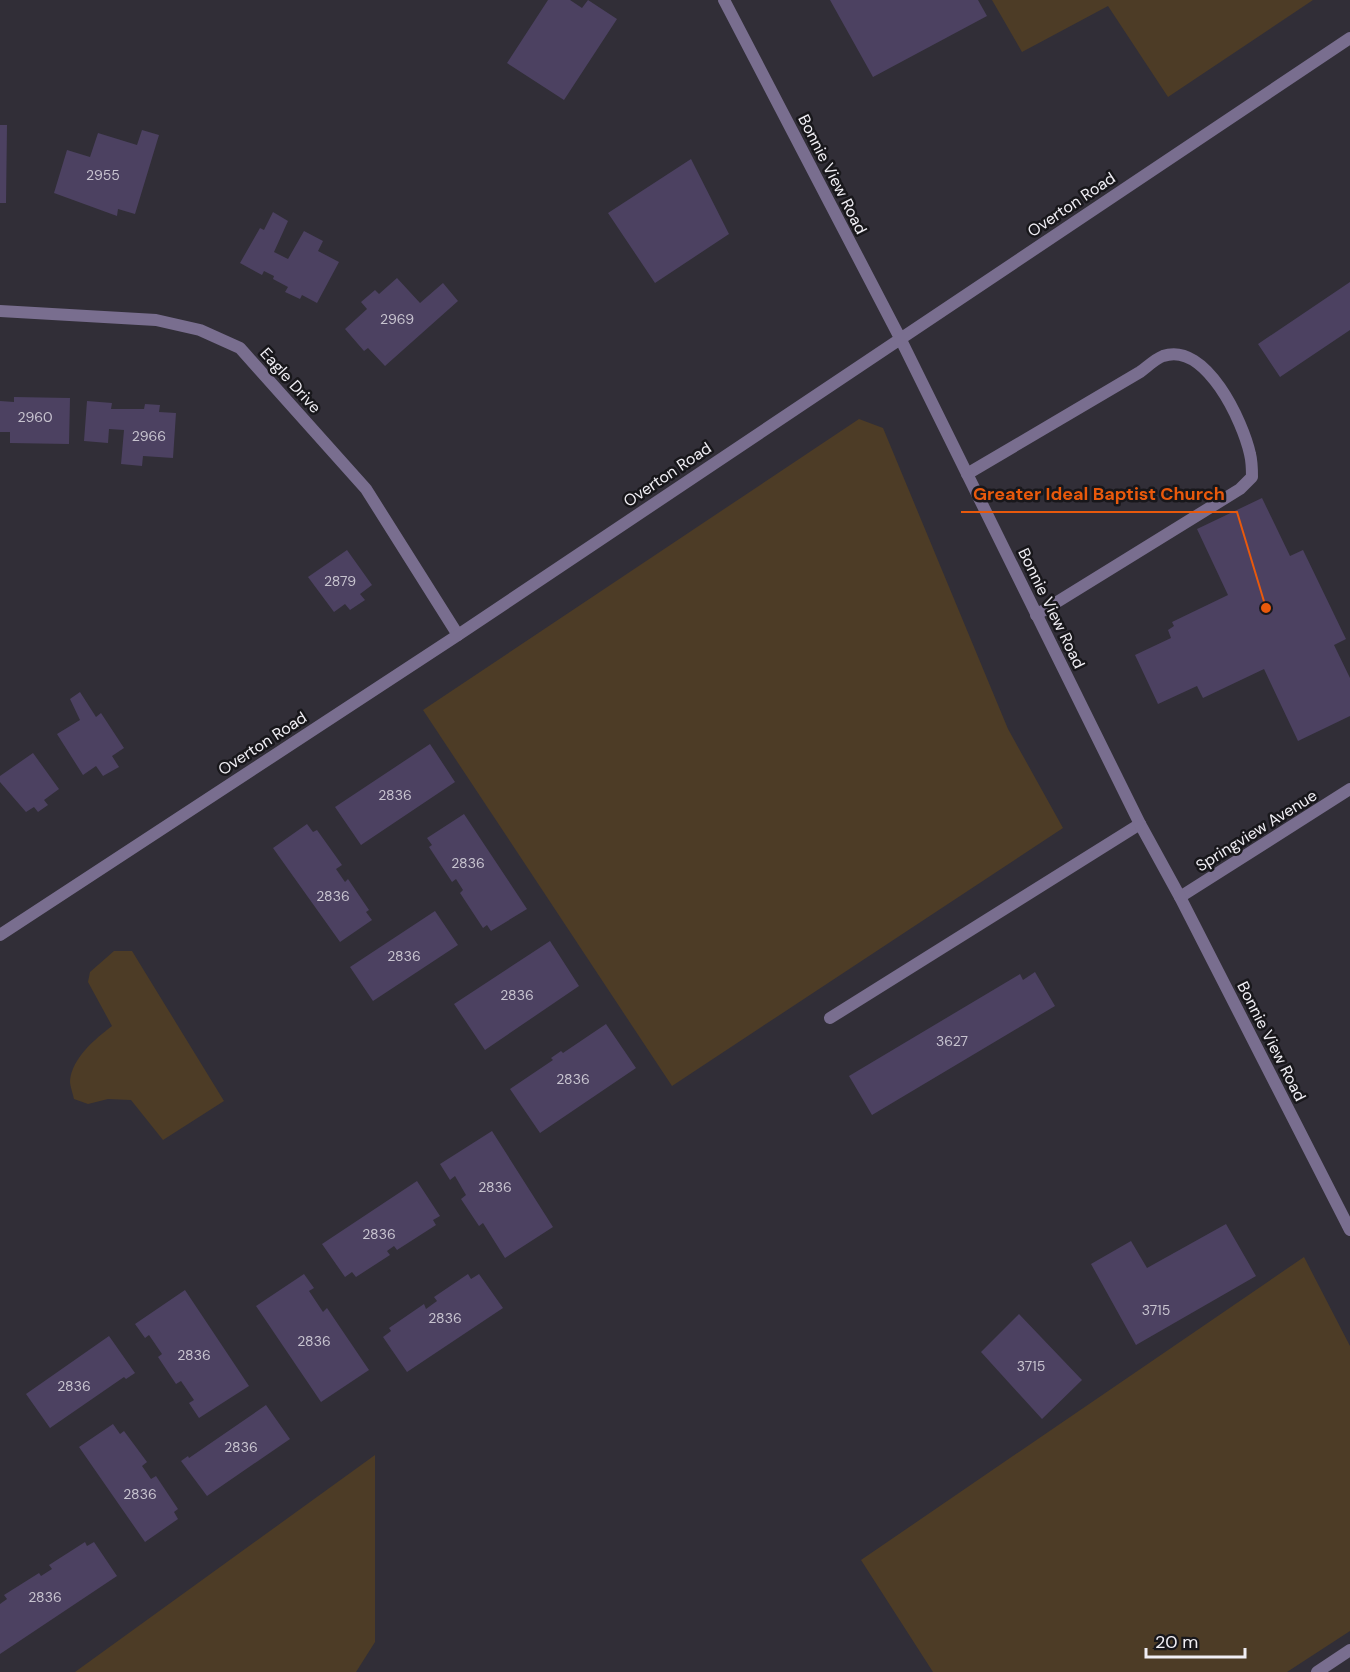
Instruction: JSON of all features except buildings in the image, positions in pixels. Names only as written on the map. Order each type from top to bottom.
[{"type":"street","name":"Bonnie View Road","points":[[724,0],[900,338],[1140,824],[1180,897],[1350,1230]]},
{"type":"street","name":"Overton Road","points":[[0,935],[458,635],[1350,38]]},
{"type":"street","name":"Eagle Drive","points":[[0,311],[156,320],[200,330],[240,348],[366,489],[458,635]]},
{"type":"street","points":[[967,474],[1164,356],[1188,356],[1211,373],[1227,399],[1251,455],[1252,477],[1240,489],[1036,615]]},
{"type":"street","name":"Springview Avenue","points":[[1180,897],[1350,789]]},
{"type":"street","points":[[830,1018],[1140,824]]},
{"type":"street","points":[[1317,1672],[1350,1650]]},
{"type":"shaded area","points":[[992,0],[1313,0],[1168,97],[1108,6],[1022,52]]},
{"type":"shaded area","points":[[859,419],[883,428],[1008,729],[1063,828],[672,1086],[423,710]]},
{"type":"shaded area","points":[[114,951],[132,951],[224,1101],[163,1140],[131,1100],[108,1099],[88,1104],[74,1099],[70,1081],[75,1065],[92,1043],[112,1026],[88,982],[90,972]]},
{"type":"shaded area","points":[[1304,1257],[1350,1346],[1350,1631],[1287,1672],[933,1672],[861,1560]]},
{"type":"shaded area","points":[[375,1455],[375,1642],[356,1672],[75,1672]]},
{"type":"place","name":"Greater Ideal Baptist Church","points":[[1266,608]]}]
